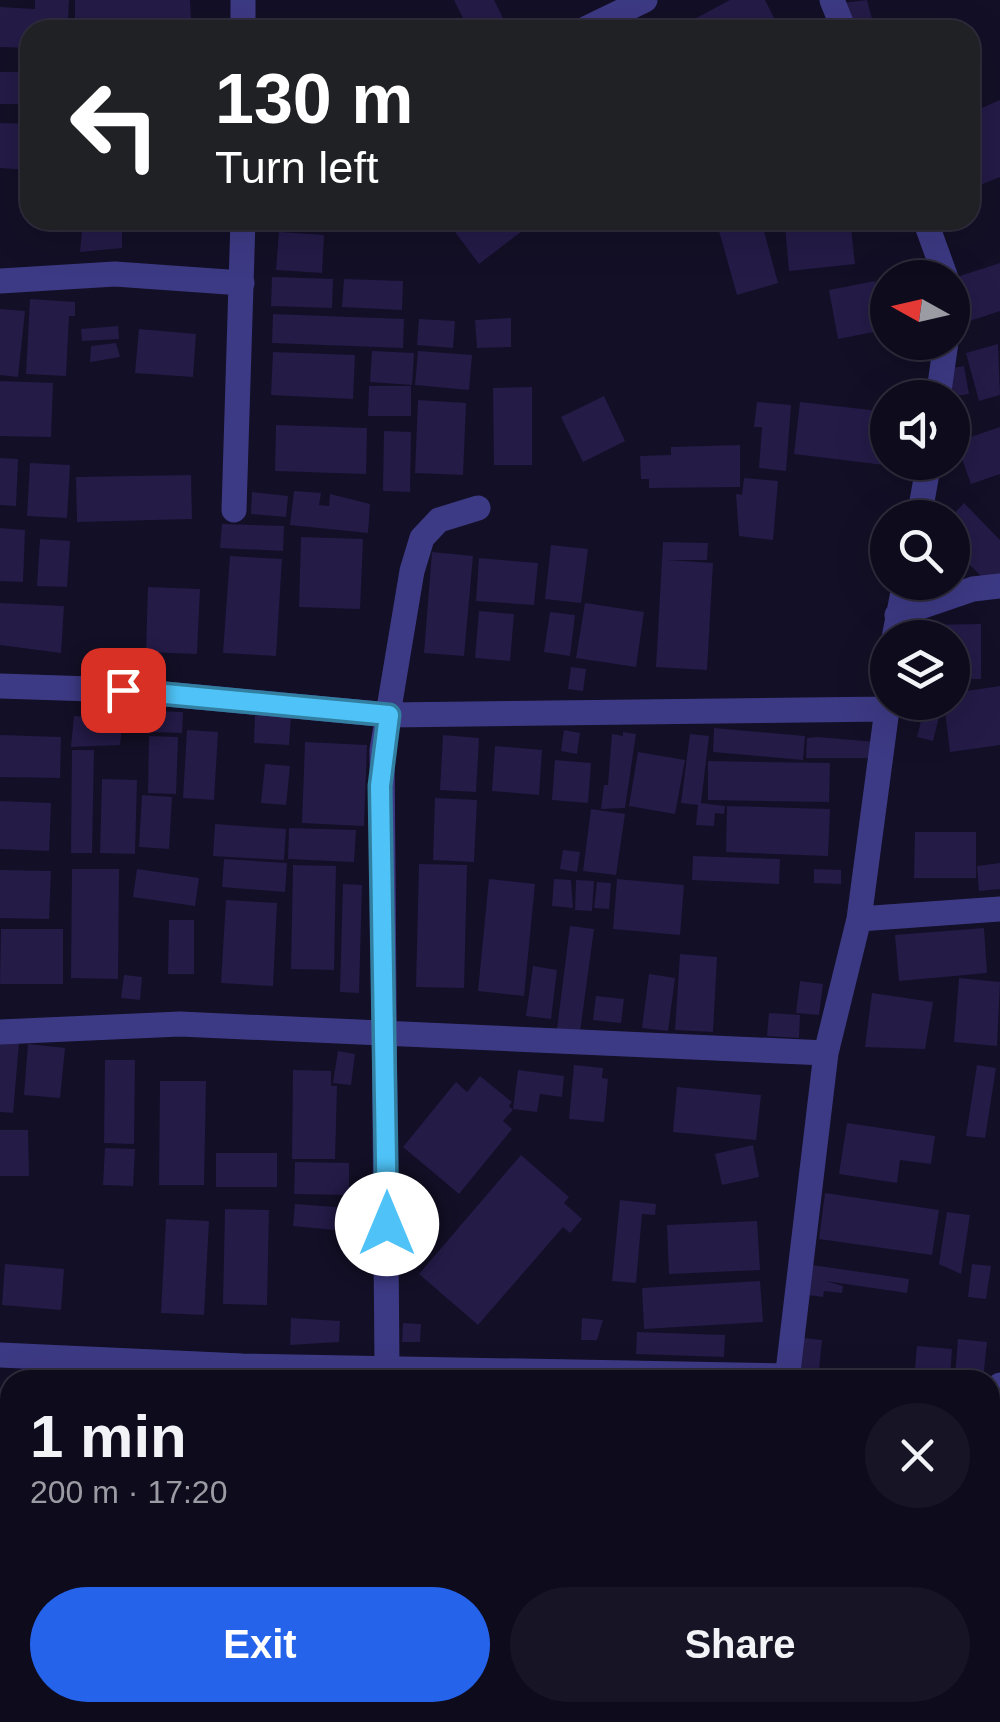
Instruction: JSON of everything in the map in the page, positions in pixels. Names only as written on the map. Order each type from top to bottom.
[{"type":"street","points":[[603,20],[644,0]]},
{"type":"street","points":[[234,510],[243,230]]},
{"type":"street","points":[[929,230],[939,260]]},
{"type":"street","points":[[0,281],[115,274],[242,283]]},
{"type":"street","points":[[387,1368],[387,1036],[380,786],[412,571],[422,538],[439,520],[478,508]]},
{"type":"street","points":[[908,620],[973,589],[1000,586]]},
{"type":"street","points":[[0,686],[123,690],[389,715],[870,706]]},
{"type":"street","points":[[789,1370],[826,1053],[859,918],[886,720]]},
{"type":"street","points":[[859,918],[1000,908]]},
{"type":"street","points":[[0,1032],[180,1024],[826,1053]]},
{"type":"street","points":[[0,1355],[202,1370]]},
{"type":"street","points":[[329,1370],[467,1370]]},
{"type":"building","points":[[35,0],[69,0],[68,20],[20,20],[20,48],[0,47],[0,7],[35,9]]},
{"type":"building","points":[[75,0],[190,0],[191,18],[75,20]]},
{"type":"building","points":[[454,0],[494,0],[504,20],[464,20]]},
{"type":"building","points":[[730,0],[765,0],[775,20],[693,20]]},
{"type":"building","points":[[867,0],[872,20],[847,20],[842,3]]},
{"type":"building","points":[[0,72],[20,72],[20,104],[0,104]]},
{"type":"building","points":[[1000,100],[1000,177],[980,185],[980,109]]},
{"type":"building","points":[[0,123],[20,124],[20,169],[0,168]]},
{"type":"building","points":[[82,230],[122,230],[122,248],[80,252]]},
{"type":"building","points":[[454,230],[523,230],[479,264]]},
{"type":"building","points":[[764,230],[778,283],[737,295],[719,231]]},
{"type":"building","points":[[785,230],[851,230],[855,264],[789,271]]},
{"type":"building","points":[[279,232],[324,235],[322,273],[276,270]]},
{"type":"building","points":[[1000,263],[1000,311],[970,321],[970,273]]},
{"type":"building","points":[[272,277],[333,279],[332,308],[271,306]]},
{"type":"building","points":[[344,279],[403,281],[402,310],[342,307]]},
{"type":"building","points":[[870,282],[870,333],[838,339],[829,290]]},
{"type":"building","points":[[30,299],[75,302],[75,316],[69,316],[66,376],[26,374]]},
{"type":"building","points":[[0,309],[25,311],[18,377],[0,375]]},
{"type":"building","points":[[273,314],[404,319],[403,348],[272,343]]},
{"type":"building","points":[[511,318],[511,347],[477,348],[475,320]]},
{"type":"building","points":[[419,319],[455,321],[453,348],[417,345]]},
{"type":"building","points":[[118,326],[119,339],[82,341],[81,329]]},
{"type":"building","points":[[139,329],[196,334],[193,377],[135,373]]},
{"type":"building","points":[[116,343],[120,357],[90,362],[91,346]]},
{"type":"building","points":[[998,344],[1000,395],[979,401],[968,360],[970,352]]},
{"type":"building","points":[[372,351],[414,353],[412,385],[370,382]]},
{"type":"building","points":[[418,351],[472,355],[469,390],[415,385]]},
{"type":"building","points":[[273,352],[355,355],[353,399],[271,395]]},
{"type":"building","points":[[964,366],[966,380],[946,380],[944,369]]},
{"type":"building","points":[[0,381],[53,383],[51,437],[0,436]]},
{"type":"building","points":[[369,386],[411,386],[411,416],[368,416]]},
{"type":"building","points":[[532,387],[532,465],[494,465],[493,388]]},
{"type":"building","points":[[604,396],[625,441],[583,462],[561,417]]},
{"type":"building","points":[[418,400],[466,403],[463,475],[415,473]]},
{"type":"building","points":[[757,402],[791,405],[786,471],[759,468],[762,427],[754,427]]},
{"type":"building","points":[[800,402],[870,410],[870,463],[794,454]]},
{"type":"building","points":[[276,425],[367,428],[366,474],[275,471]]},
{"type":"building","points":[[1000,427],[1000,474],[971,484],[970,437]]},
{"type":"building","points":[[384,431],[411,432],[410,492],[383,491]]},
{"type":"building","points":[[740,445],[740,487],[649,488],[649,479],[641,479],[640,456],[671,455],[671,447]]},
{"type":"building","points":[[0,458],[18,459],[16,506],[0,505]]},
{"type":"building","points":[[30,463],[70,465],[67,518],[27,516]]},
{"type":"building","points":[[191,475],[192,519],[77,522],[76,477]]},
{"type":"building","points":[[744,478],[778,481],[773,540],[739,536],[736,494],[742,495]]},
{"type":"building","points":[[294,491],[321,493],[319,505],[329,506],[330,494],[370,504],[368,533],[290,525]]},
{"type":"building","points":[[252,492],[288,496],[286,517],[251,514]]},
{"type":"building","points":[[970,509],[1000,540],[1000,577],[986,581],[970,565]]},
{"type":"building","points":[[222,524],[284,526],[283,551],[220,548]]},
{"type":"building","points":[[0,528],[25,530],[23,582],[0,581]]},
{"type":"building","points":[[301,537],[363,539],[360,609],[299,607]]},
{"type":"building","points":[[40,539],[70,541],[67,587],[37,586]]},
{"type":"building","points":[[663,542],[708,543],[707,560],[667,560],[713,563],[707,670],[656,667]]},
{"type":"building","points":[[551,545],[588,549],[581,603],[545,599]]},
{"type":"building","points":[[432,552],[473,556],[464,656],[424,653]]},
{"type":"building","points":[[230,556],[282,559],[276,656],[223,653]]},
{"type":"building","points":[[479,558],[538,563],[534,605],[476,601]]},
{"type":"building","points":[[148,587],[200,589],[197,654],[146,652]]},
{"type":"building","points":[[0,603],[64,606],[61,653],[0,645]]},
{"type":"building","points":[[585,603],[644,612],[636,667],[576,658]]},
{"type":"building","points":[[479,611],[514,614],[510,661],[475,658]]},
{"type":"building","points":[[550,612],[575,615],[570,656],[544,652]]},
{"type":"building","points":[[970,624],[981,624],[981,679],[970,679]]},
{"type":"building","points":[[571,667],[586,669],[583,691],[568,689]]},
{"type":"building","points":[[1000,686],[1000,745],[950,752],[946,720],[970,720],[970,690]]},
{"type":"building","points":[[153,711],[183,712],[182,733],[152,732]]},
{"type":"building","points":[[255,713],[291,716],[289,745],[254,743]]},
{"type":"building","points":[[74,716],[123,720],[120,745],[71,747]]},
{"type":"building","points":[[921,720],[938,720],[933,741],[917,737]]},
{"type":"building","points":[[714,728],[805,736],[803,760],[713,752]]},
{"type":"building","points":[[187,730],[218,732],[214,800],[183,798]]},
{"type":"building","points":[[564,730],[580,733],[577,754],[561,751]]},
{"type":"building","points":[[623,732],[636,734],[625,808],[601,809],[604,785],[608,785],[612,734],[623,736]]},
{"type":"building","points":[[690,734],[709,736],[701,803],[725,806],[724,814],[715,813],[714,826],[696,825],[698,805],[681,803]]},
{"type":"building","points":[[0,735],[61,737],[60,778],[0,777]]},
{"type":"building","points":[[443,735],[479,738],[476,792],[440,790]]},
{"type":"building","points":[[149,736],[178,737],[176,794],[148,793]]},
{"type":"building","points":[[807,738],[876,742],[875,758],[806,758]]},
{"type":"building","points":[[305,742],[367,745],[364,826],[302,823]]},
{"type":"building","points":[[495,746],[542,750],[539,795],[492,791]]},
{"type":"building","points":[[72,750],[94,750],[92,853],[71,853]]},
{"type":"building","points":[[638,752],[685,760],[675,814],[629,806]]},
{"type":"building","points":[[555,760],[591,763],[588,803],[552,800]]},
{"type":"building","points":[[708,761],[830,763],[829,802],[708,800]]},
{"type":"building","points":[[265,764],[290,766],[286,805],[261,803]]},
{"type":"building","points":[[102,779],[137,780],[135,854],[100,853]]},
{"type":"building","points":[[142,795],[172,797],[169,849],[139,847]]},
{"type":"building","points":[[435,798],[477,800],[474,862],[433,860]]},
{"type":"building","points":[[0,801],[51,803],[49,851],[0,849]]},
{"type":"building","points":[[727,806],[830,809],[828,856],[726,852]]},
{"type":"building","points":[[591,809],[625,814],[616,875],[583,871]]},
{"type":"building","points":[[215,824],[286,829],[284,860],[213,856]]},
{"type":"building","points":[[289,828],[356,830],[354,862],[288,859]]},
{"type":"building","points":[[915,832],[976,832],[976,878],[914,878]]},
{"type":"building","points":[[563,850],[580,852],[577,872],[560,869]]},
{"type":"building","points":[[693,856],[780,859],[779,884],[692,880]]},
{"type":"building","points":[[224,859],[287,863],[285,892],[222,887]]},
{"type":"building","points":[[1000,863],[1000,889],[979,891],[977,866]]},
{"type":"building","points":[[419,864],[467,865],[464,988],[416,987]]},
{"type":"building","points":[[293,865],[336,866],[334,970],[291,969]]},
{"type":"building","points":[[72,869],[119,869],[118,979],[71,978]]},
{"type":"building","points":[[137,869],[199,878],[195,906],[133,897]]},
{"type":"building","points":[[814,869],[841,870],[841,884],[814,883]]},
{"type":"building","points":[[0,870],[51,871],[49,919],[0,918]]},
{"type":"building","points":[[489,879],[535,884],[524,996],[478,991]]},
{"type":"building","points":[[554,879],[571,880],[573,908],[552,906]]},
{"type":"building","points":[[617,879],[684,885],[680,935],[613,929]]},
{"type":"building","points":[[576,880],[594,881],[592,911],[575,910]]},
{"type":"building","points":[[597,882],[611,883],[609,909],[594,908]]},
{"type":"building","points":[[343,884],[362,885],[359,993],[340,992]]},
{"type":"building","points":[[226,900],[277,903],[273,986],[221,983]]},
{"type":"building","points":[[169,920],[194,920],[194,974],[168,974]]},
{"type":"building","points":[[570,926],[594,929],[580,1032],[557,1029]]},
{"type":"building","points":[[984,928],[987,973],[899,981],[895,935]]},
{"type":"building","points":[[1,929],[63,929],[63,984],[0,984]]},
{"type":"building","points":[[680,954],[717,957],[713,1032],[675,1030]]},
{"type":"building","points":[[533,966],[557,970],[551,1019],[526,1016]]},
{"type":"building","points":[[649,974],[675,978],[668,1031],[642,1028]]},
{"type":"building","points":[[124,975],[142,977],[140,1000],[121,998]]},
{"type":"building","points":[[959,978],[1000,982],[997,1046],[954,1042]]},
{"type":"building","points":[[800,981],[823,984],[819,1015],[796,1013]]},
{"type":"building","points":[[872,993],[933,1002],[925,1049],[865,1047]]},
{"type":"building","points":[[596,996],[624,999],[621,1023],[593,1020]]},
{"type":"building","points":[[769,1013],[800,1015],[799,1038],[767,1036]]},
{"type":"building","points":[[0,1042],[19,1043],[13,1113],[0,1112]]},
{"type":"building","points":[[28,1044],[65,1048],[60,1098],[24,1095]]},
{"type":"building","points":[[338,1051],[355,1054],[351,1085],[333,1083]]},
{"type":"building","points":[[105,1060],[135,1060],[134,1144],[104,1143]]},
{"type":"building","points":[[574,1065],[603,1068],[602,1078],[608,1079],[604,1122],[569,1119]]},
{"type":"building","points":[[977,1065],[996,1068],[985,1138],[966,1136]]},
{"type":"building","points":[[293,1070],[331,1071],[331,1086],[337,1086],[335,1159],[292,1159]]},
{"type":"building","points":[[518,1070],[564,1076],[562,1097],[540,1094],[537,1112],[513,1109]]},
{"type":"building","points":[[480,1076],[512,1102],[509,1106],[513,1110],[503,1121],[512,1129],[459,1194],[403,1147],[456,1082],[467,1092]]},
{"type":"building","points":[[160,1081],[206,1081],[204,1185],[159,1185]]},
{"type":"building","points":[[677,1087],[761,1095],[756,1140],[673,1132]]},
{"type":"building","points":[[847,1123],[935,1136],[931,1164],[900,1160],[897,1183],[839,1174]]},
{"type":"building","points":[[0,1130],[28,1130],[29,1176],[0,1176]]},
{"type":"building","points":[[753,1145],[759,1177],[722,1185],[715,1154]]},
{"type":"building","points":[[105,1148],[135,1149],[133,1186],[103,1185]]},
{"type":"building","points":[[216,1153],[277,1153],[277,1187],[216,1187]]},
{"type":"building","points":[[521,1155],[569,1197],[564,1203],[582,1219],[570,1233],[563,1227],[478,1325],[419,1274]]},
{"type":"building","points":[[295,1162],[349,1163],[349,1195],[294,1194]]},
{"type":"building","points":[[825,1193],[939,1210],[932,1255],[819,1239]]},
{"type":"building","points":[[620,1200],[656,1204],[655,1215],[642,1214],[636,1283],[612,1281]]},
{"type":"building","points":[[295,1204],[348,1208],[346,1231],[293,1226]]},
{"type":"building","points":[[225,1209],[269,1210],[267,1305],[223,1304]]},
{"type":"building","points":[[947,1212],[970,1215],[961,1274],[939,1264]]},
{"type":"building","points":[[166,1219],[209,1221],[204,1315],[161,1313]]},
{"type":"building","points":[[757,1221],[760,1270],[669,1274],[667,1225]]},
{"type":"building","points":[[5,1264],[64,1269],[61,1310],[2,1305]]},
{"type":"building","points":[[972,1264],[991,1266],[986,1299],[968,1297]]},
{"type":"building","points":[[812,1265],[909,1279],[907,1293],[825,1281],[843,1286],[842,1293],[824,1291],[823,1297],[808,1295]]},
{"type":"building","points":[[760,1281],[763,1322],[644,1329],[642,1288]]},
{"type":"building","points":[[291,1318],[340,1321],[339,1342],[290,1345]]},
{"type":"building","points":[[582,1318],[603,1320],[597,1340],[581,1340]]},
{"type":"building","points":[[403,1323],[421,1324],[420,1342],[402,1342]]},
{"type":"building","points":[[637,1332],[725,1335],[724,1357],[636,1354]]},
{"type":"building","points":[[803,1338],[822,1340],[819,1370],[800,1370]]},
{"type":"building","points":[[958,1339],[987,1342],[984,1370],[955,1370]]},
{"type":"building","points":[[917,1346],[952,1349],[951,1370],[915,1370]]},
{"type":"route","points":[[123,690],[389,715],[380,786],[387,1036],[387,1224]]}]
